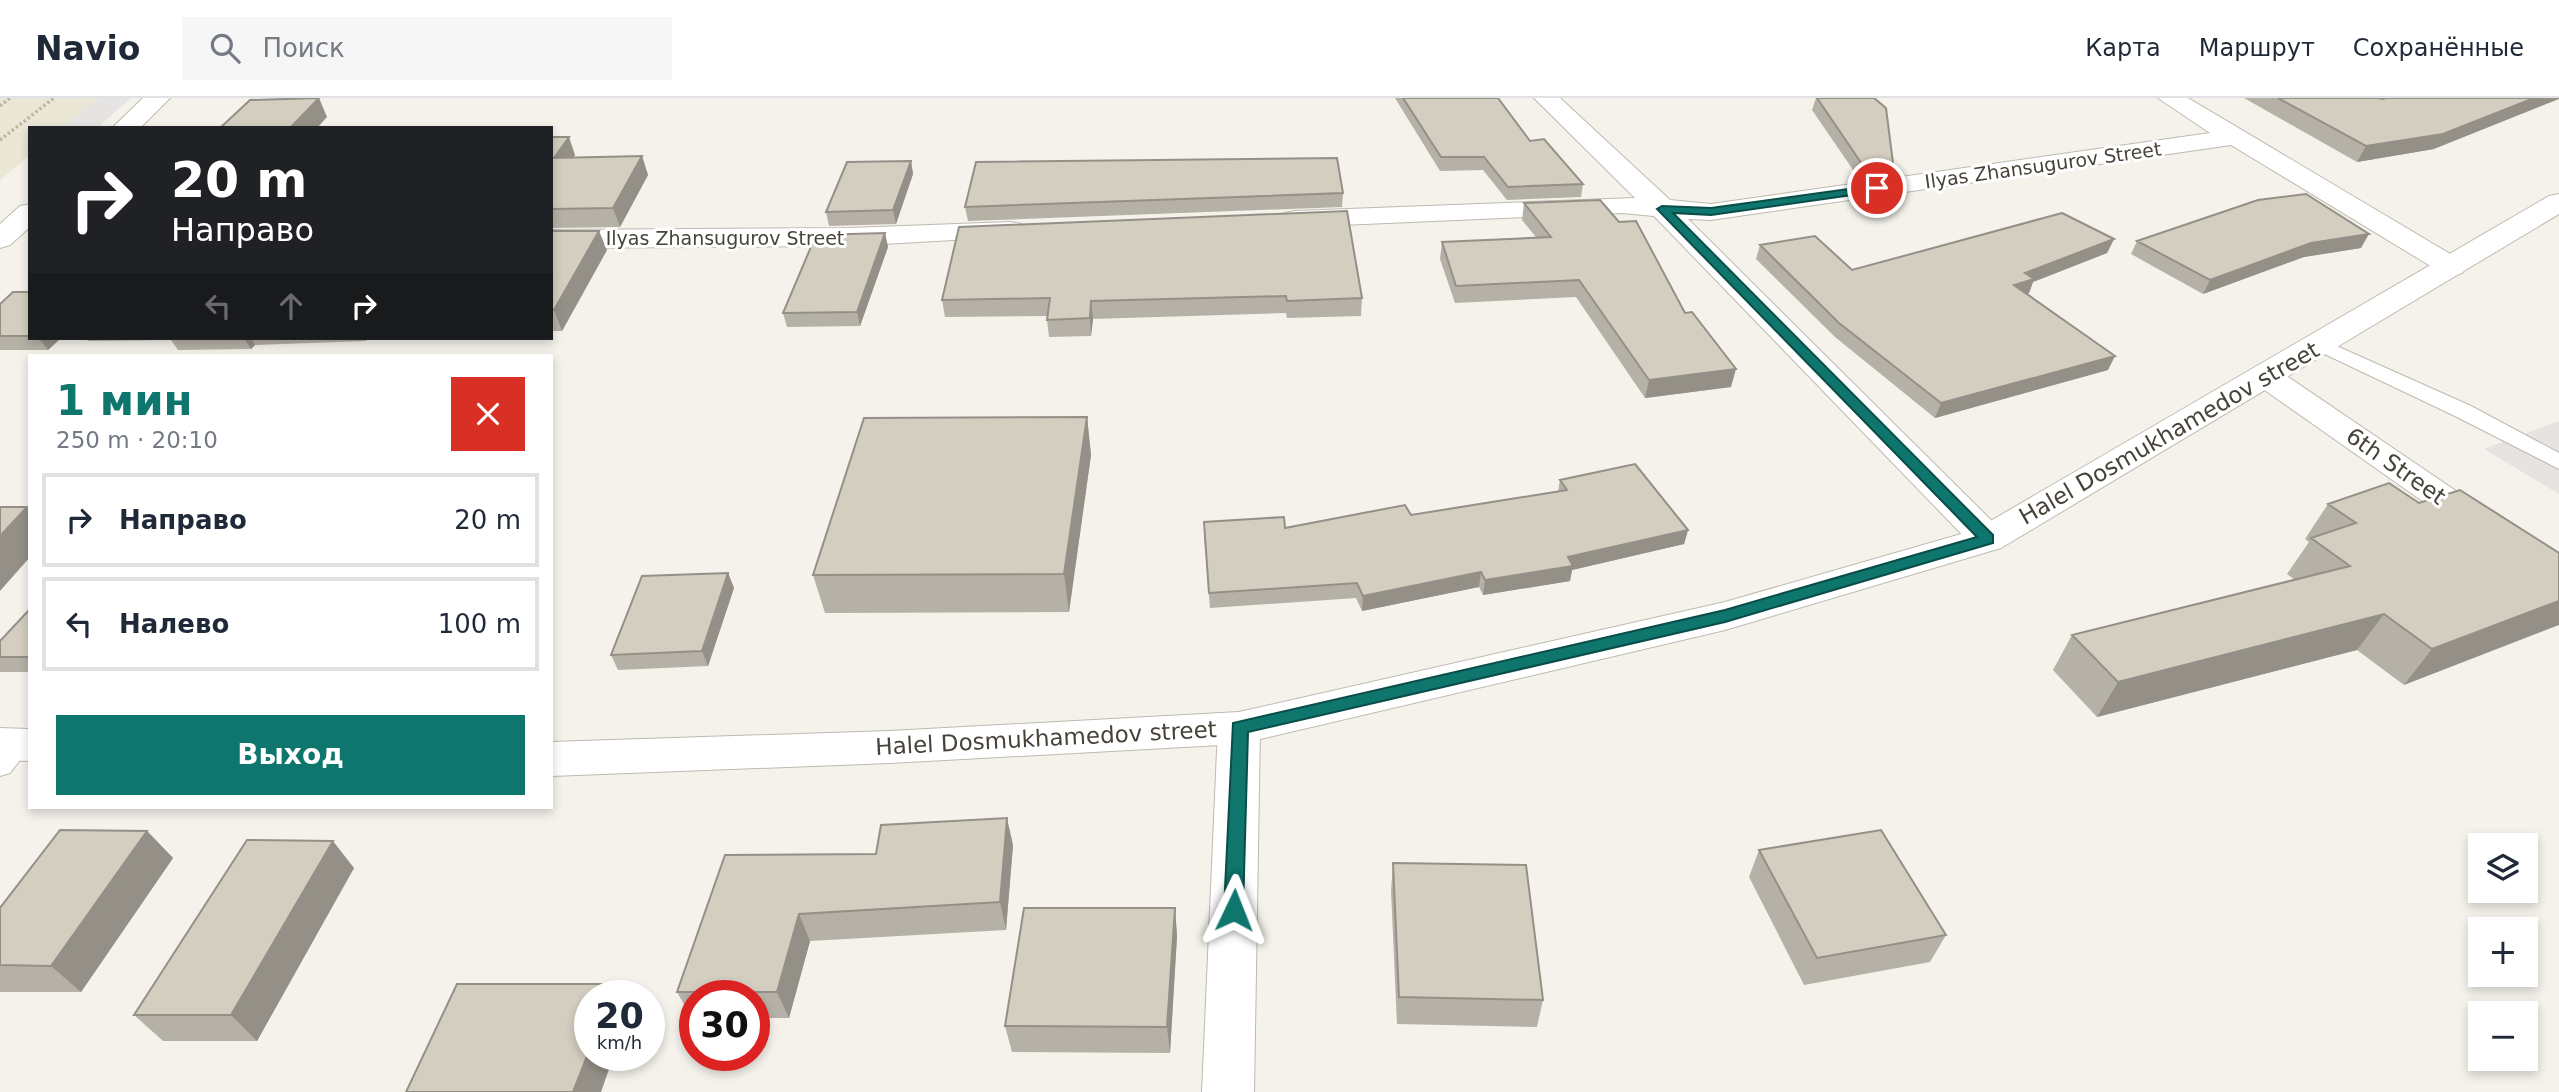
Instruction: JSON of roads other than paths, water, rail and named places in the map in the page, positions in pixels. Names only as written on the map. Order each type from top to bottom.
[{"type":"street","points":[[127,126],[158,98]]},
{"type":"street","points":[[1546,98],[1662,209],[1987,539]]},
{"type":"street","points":[[2170,98],[2452,267]]},
{"type":"street","name":"Ilyas Zhansugurov Street","points":[[1263,220],[1622,205],[1711,212],[2236,137]]},
{"type":"street","name":"Halel Dosmukhamedov street","points":[[553,759],[890,747],[1239,727],[1725,616],[1987,539],[2267,377],[2559,202]]},
{"type":"street","points":[[0,241],[28,214]]},
{"type":"street","name":"Ilyas Zhansugurov Street","points":[[553,239],[849,237],[1042,229]]},
{"type":"street","points":[[0,241],[28,243]]},
{"type":"street","name":"6th Street","points":[[2267,377],[2559,579]]},
{"type":"street","points":[[1228,1092],[1239,727]]},
{"type":"lane","points":[[2321,345],[2463,411],[2559,462]]}]
